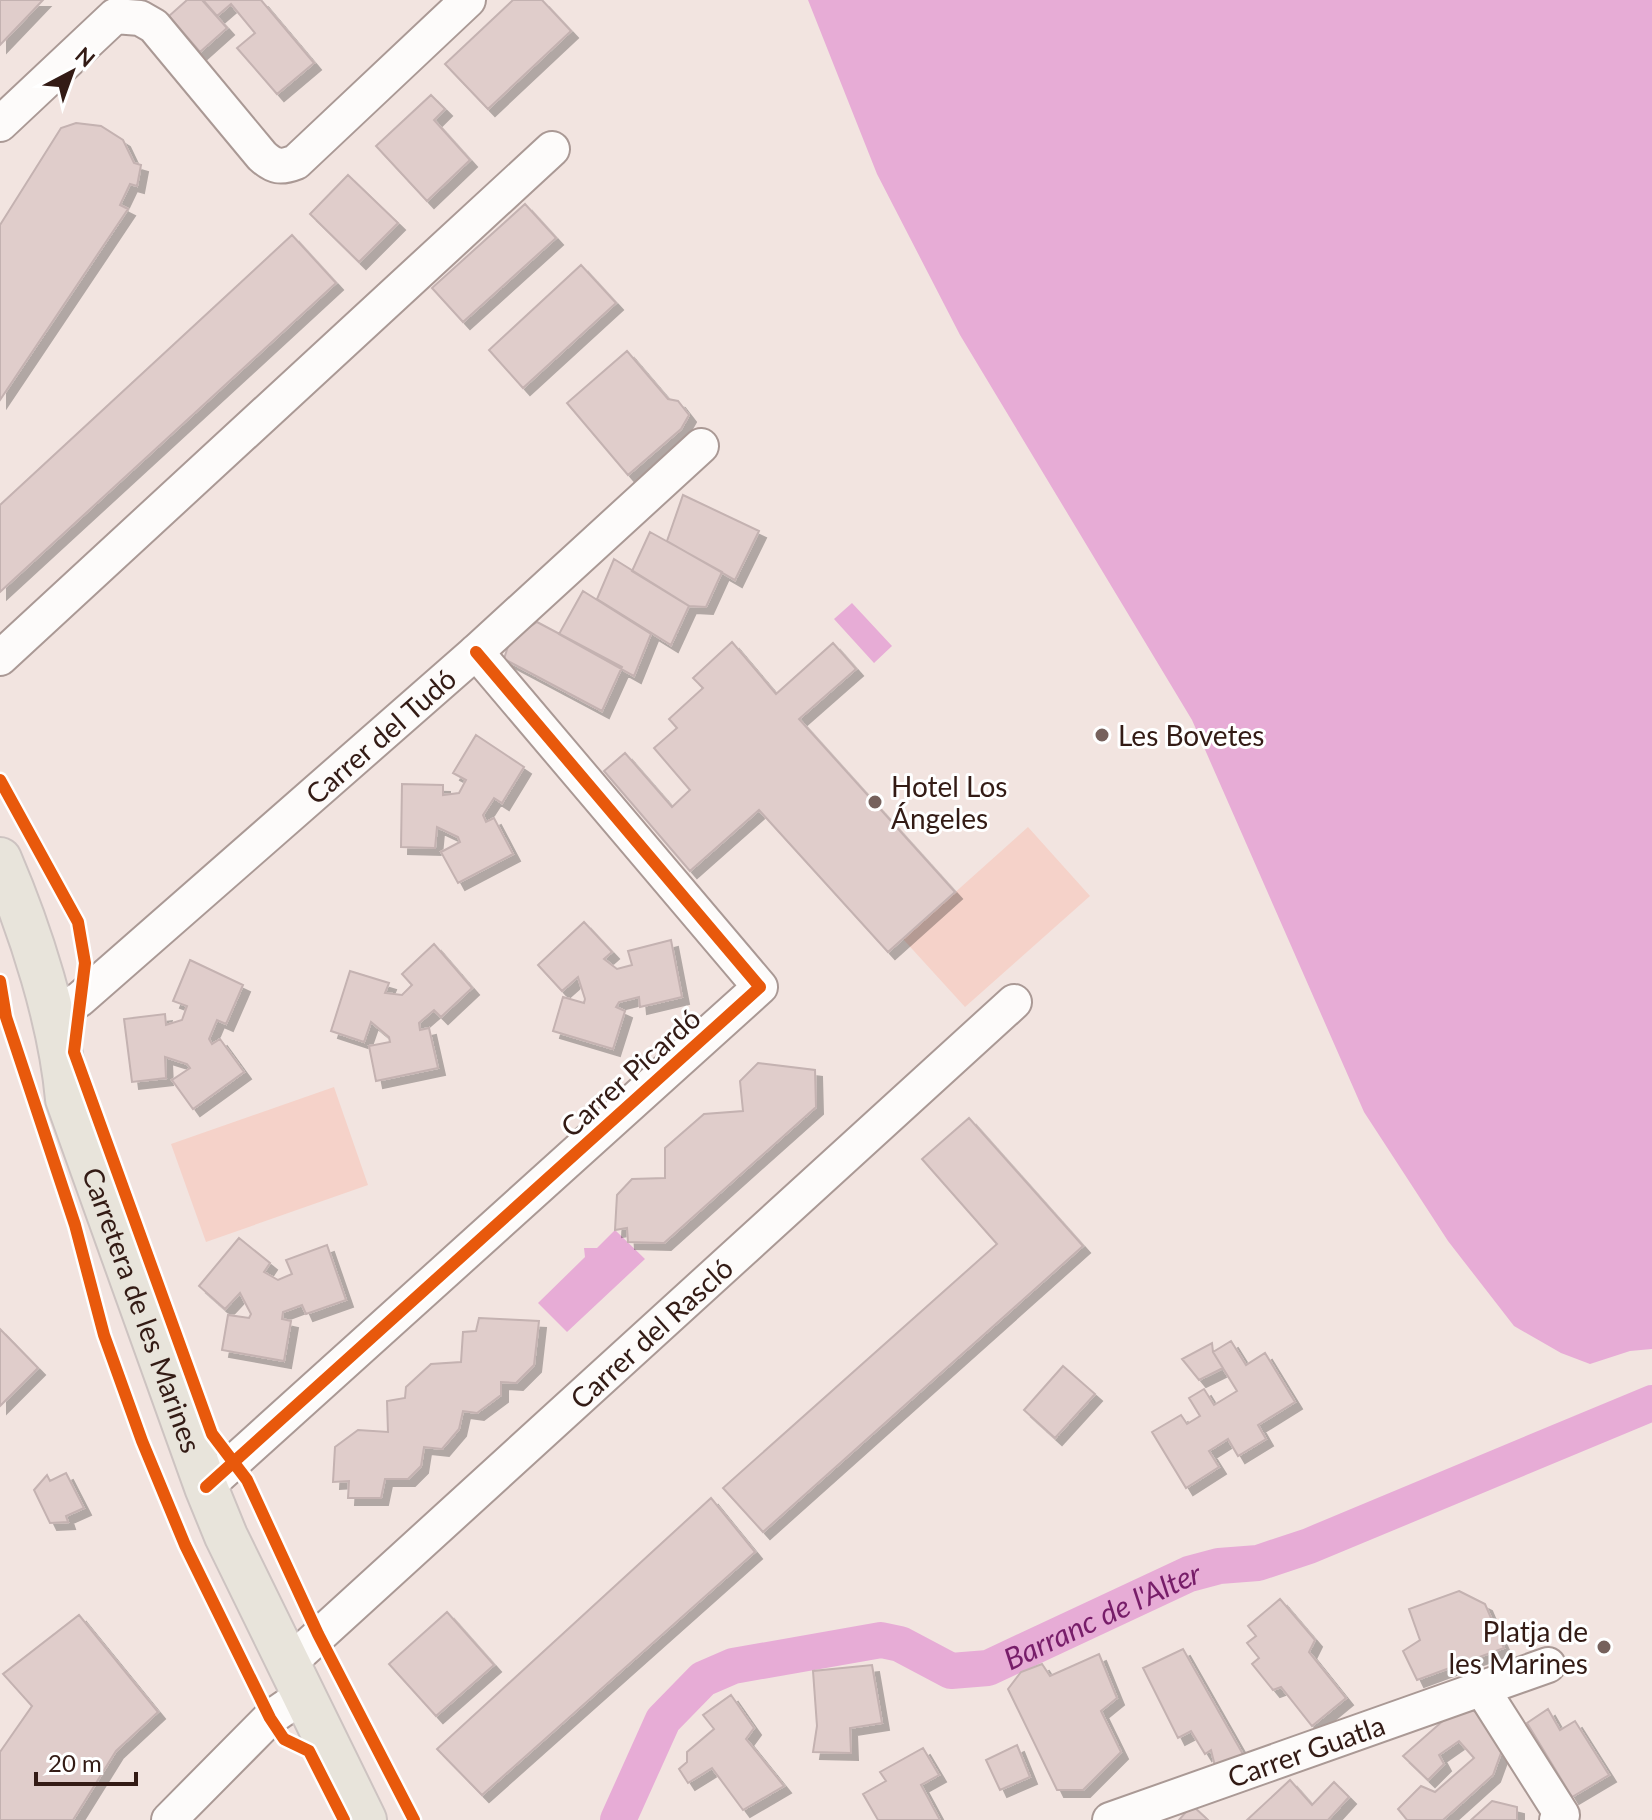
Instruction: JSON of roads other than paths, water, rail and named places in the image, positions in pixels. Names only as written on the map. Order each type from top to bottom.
[{"type":"main road","name":"Carretera de les Marines","points":[[0,859],[26,927],[64,1069],[67,1099]]},
{"type":"main road","name":"Carretera de les Marines","points":[[0,934],[30,1027],[49,1072],[67,1099],[206,1487],[365,1820]]},
{"type":"street","points":[[0,124],[115,16],[126,15],[154,26],[262,156],[272,165],[284,167],[296,162],[468,0]]},
{"type":"street","points":[[0,658],[552,149]]},
{"type":"street","name":"Carrer del Tudó","points":[[51,1018],[80,999],[476,652],[701,446]]},
{"type":"street","name":"Carrer Picardó","points":[[206,1487],[760,987],[476,652]]},
{"type":"street","name":"Carrer del Rascló","points":[[169,1820],[270,1718],[297,1679],[1014,1002]]},
{"type":"street","name":"Carrer Guatla","points":[[1125,1818],[1548,1665]]},
{"type":"street","points":[[1482,1689],[1560,1818]]},
{"type":"waterway","name":"Barranc de l'Alter","points":[[618,1820],[663,1720],[703,1679],[733,1666],[881,1640],[900,1644],[951,1671],[988,1668],[1189,1574],[1219,1566],[1258,1563],[1309,1546],[1652,1403]]},
{"type":"place","name":"Les Bovetes","points":[[1102,735]]},
{"type":"place","name":"Hotel Los Ángeles","points":[[875,802]]},
{"type":"place","name":"Platja de les Marines","points":[[1604,1647]]}]
